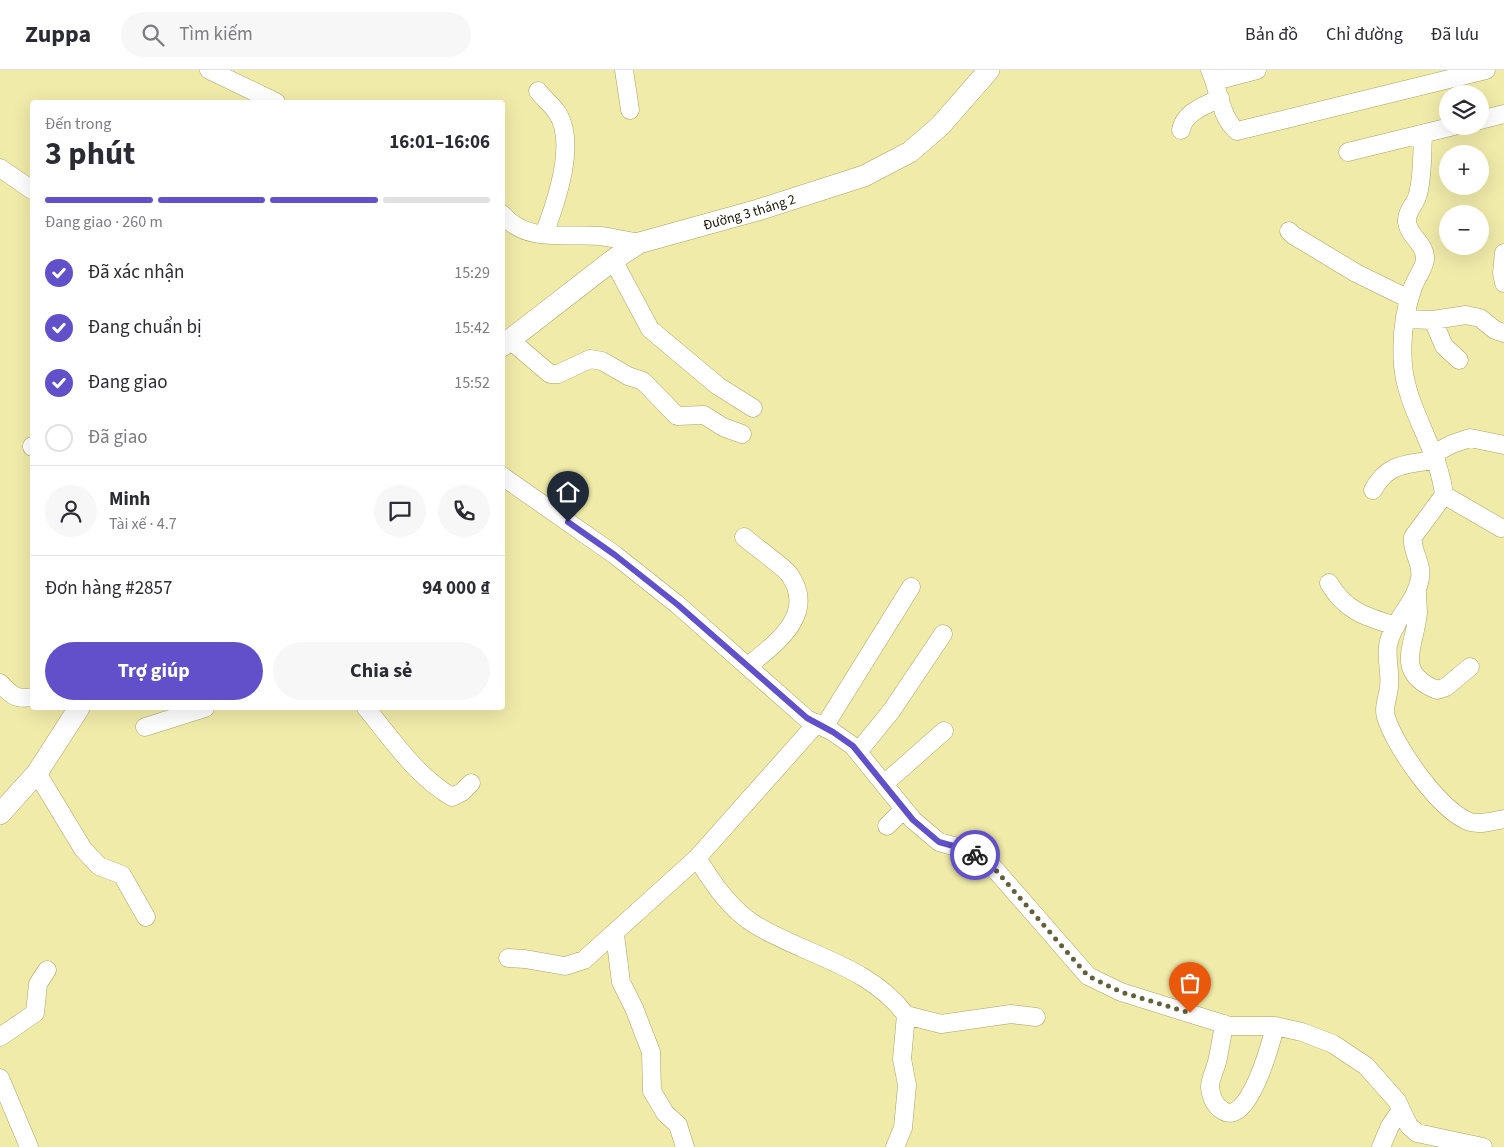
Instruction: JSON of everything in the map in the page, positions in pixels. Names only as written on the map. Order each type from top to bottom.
[{"type":"main road","name":"Đường 3 tháng 2","points":[[506,343],[613,260],[639,243],[758,210],[864,176],[910,152],[940,126],[989,70]]},
{"type":"main road","points":[[0,814],[37,773],[73,710]]},
{"type":"street","points":[[209,70],[272,100]]},
{"type":"street","points":[[624,70],[630,110]]},
{"type":"street","points":[[1257,70],[1213,75],[1230,126],[1237,131],[1486,70]]},
{"type":"street","points":[[538,91],[557,112],[564,132],[566,147],[555,205],[544,234]]},
{"type":"street","points":[[1180,130],[1182,120],[1187,116],[1220,98]]},
{"type":"street","points":[[1489,118],[1504,114]]},
{"type":"street","points":[[1348,152],[1439,130]]},
{"type":"street","points":[[1424,134],[1418,195],[1409,211],[1407,222],[1413,235],[1422,247],[1425,260],[1409,299],[1405,318],[1402,339],[1403,367],[1414,406],[1442,474],[1444,495],[1413,537],[1412,544],[1421,575],[1417,590],[1396,626],[1388,647],[1389,688],[1385,704],[1386,716],[1396,740],[1413,768],[1439,798],[1471,823],[1504,819]]},
{"type":"street","points":[[0,168],[30,189]]},
{"type":"street","points":[[505,217],[515,226],[544,234],[600,236],[639,243]]},
{"type":"street","points":[[1288,231],[1356,273],[1409,299]]},
{"type":"street","points":[[1504,253],[1502,273],[1504,283]]},
{"type":"street","points":[[613,260],[650,329],[718,386],[753,408]]},
{"type":"street","points":[[1405,318],[1434,320],[1466,315],[1480,318],[1495,330],[1504,333]]},
{"type":"street","points":[[1434,320],[1444,346],[1459,360]]},
{"type":"street","points":[[506,343],[550,374],[558,374],[590,359],[602,361],[628,376],[643,381],[677,416],[704,415],[723,428],[742,434]]},
{"type":"street","points":[[1373,490],[1385,472],[1398,466],[1435,457],[1452,444],[1470,438],[1504,445]]},
{"type":"street","points":[[505,478],[615,555],[678,605],[807,718],[853,746],[913,820],[939,842],[968,850],[993,867],[1088,976],[1121,992],[1224,1024],[1275,1026],[1302,1032],[1333,1044],[1366,1066],[1397,1101],[1409,1126],[1423,1135],[1462,1141],[1483,1147]]},
{"type":"street","points":[[1444,495],[1501,528]]},
{"type":"street","points":[[744,537],[789,574],[797,594],[798,607],[797,617],[781,639],[748,666]]},
{"type":"street","points":[[1329,583],[1339,600],[1356,611],[1396,626]]},
{"type":"street","points":[[508,958],[565,966],[584,960],[615,935],[697,858],[820,725],[911,587]]},
{"type":"street","points":[[1417,590],[1418,614],[1409,654],[1413,672],[1427,686],[1437,690],[1446,687],[1470,667]]},
{"type":"street","points":[[858,752],[892,710],[943,634]]},
{"type":"street","points":[[0,683],[11,695],[21,699],[30,697]]},
{"type":"street","points":[[145,727],[199,710]]},
{"type":"street","points":[[368,710],[413,765],[444,792],[452,797],[462,792],[471,783]]},
{"type":"street","points":[[884,784],[944,731]]},
{"type":"street","points":[[37,773],[83,849],[99,866],[122,875],[146,917]]},
{"type":"street","points":[[887,826],[904,809]]},
{"type":"street","points":[[697,858],[719,893],[753,923],[806,950],[843,965],[888,996],[906,1015],[941,1024],[1002,1015],[1036,1017]]},
{"type":"street","points":[[615,935],[622,982],[651,1052],[652,1091],[665,1113],[678,1125],[685,1147]]},
{"type":"street","points":[[0,1038],[35,1014],[38,984],[48,970]]},
{"type":"street","points":[[895,1147],[903,1128],[908,1085],[902,1058],[906,1015]]},
{"type":"street","points":[[1224,1024],[1217,1063],[1210,1085],[1212,1098],[1217,1107],[1225,1113],[1234,1113],[1243,1107],[1268,1056],[1275,1026]]},
{"type":"street","points":[[0,1078],[29,1147]]},
{"type":"street","points":[[1382,1147],[1390,1126],[1401,1110]]},
{"type":"way so far","points":[[975,855],[993,867],[1088,976],[1121,992],[1190,1013]]},
{"type":"route","points":[[568,522],[615,555],[678,605],[807,718],[833,732],[853,746],[913,820],[939,842],[968,850],[975,855]]}]
